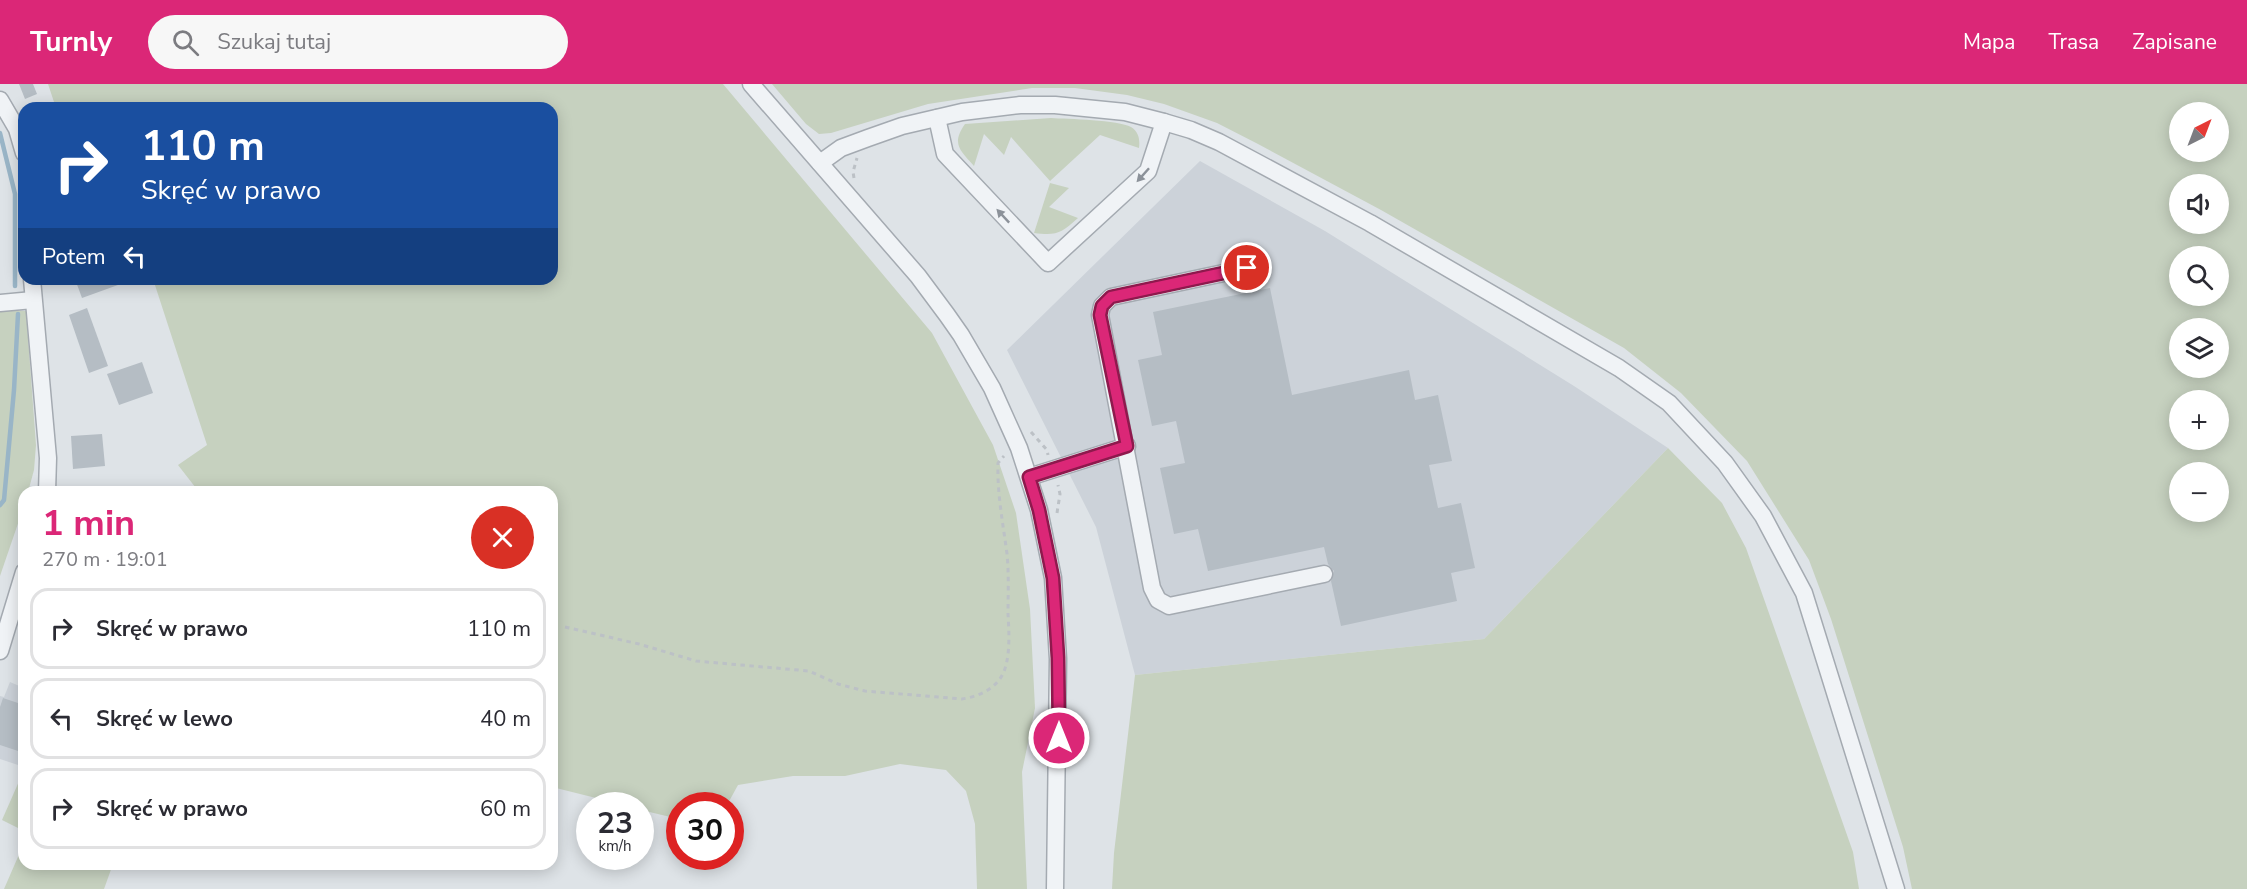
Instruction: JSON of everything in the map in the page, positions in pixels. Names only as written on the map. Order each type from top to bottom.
[{"type":"street","points":[[751,84],[918,276],[961,335],[992,388],[1019,448],[1039,510],[1053,578],[1058,658],[1055,889]]},
{"type":"street","points":[[0,100],[18,132]]},
{"type":"street","points":[[820,163],[841,148],[902,126],[962,112],[1055,105],[1125,112],[1164,122],[1219,142],[1370,223],[1619,368],[1669,403],[1725,463],[1764,516],[1804,593],[1896,889]]},
{"type":"street","points":[[937,117],[945,154],[1048,263],[1148,171],[1164,122]]},
{"type":"street","points":[[1247,268],[1111,297],[1102,306],[1100,315],[1127,446],[1152,588],[1158,600],[1170,606],[1324,574]]},
{"type":"street","points":[[32,285],[48,458],[47,486]]},
{"type":"street","points":[[0,303],[33,300]]},
{"type":"street","points":[[1029,477],[1127,446]]},
{"type":"street","points":[[0,651],[18,592]]},
{"type":"path","points":[[854,180],[853,172],[857,157],[863,151]]},
{"type":"path","points":[[1026,427],[1047,450],[1060,494],[1056,521]]},
{"type":"path","points":[[565,627],[696,660],[808,671],[838,684],[865,691],[962,699],[976,697],[988,692],[1006,666],[1007,557],[997,490],[998,463],[1006,454],[1009,463]]},
{"type":"shaded area","points":[[1200,161],[1325,231],[1574,386],[1668,448],[1484,639],[1135,675],[1096,527],[1007,350]]},
{"type":"shaded area","points":[[10,682],[18,685],[18,765],[0,759],[0,696],[4,697]]},
{"type":"green space","points":[[48,84],[723,84],[932,333],[993,445],[1016,513],[1030,609],[1035,708],[1022,772],[1027,889],[977,889],[975,824],[966,791],[946,770],[900,764],[845,776],[793,776],[738,785],[734,792],[666,792],[666,816],[654,813],[654,792],[576,793],[558,788],[558,486],[194,486],[178,465],[207,445],[155,285],[558,285],[558,102],[54,102]]},
{"type":"green space","points":[[772,84],[2247,84],[2247,889],[1912,889],[1903,847],[1831,619],[1809,560],[1747,461],[1681,393],[1624,348],[1381,210],[1258,144],[1217,123],[1164,104],[1127,95],[1075,88],[1032,88],[928,104],[831,133],[819,134],[806,124]]},
{"type":"green space","points":[[1051,118],[1105,121],[1131,127],[1139,139],[1139,148],[1100,135],[1050,181],[1011,137],[1004,155],[984,134],[974,166],[959,146],[959,137],[965,124]]},
{"type":"green space","points":[[1050,183],[1069,188],[1049,207],[1078,218],[1058,232],[1034,233]]},
{"type":"green space","points":[[0,310],[26,311],[36,445],[34,470],[30,486],[18,486],[18,524],[0,576]]},
{"type":"green space","points":[[1668,448],[1722,503],[1746,548],[1853,852],[1859,889],[1112,889],[1114,853],[1135,675],[1484,639]]},
{"type":"green space","points":[[18,784],[18,828],[2,820]]},
{"type":"green space","points":[[18,857],[18,870],[111,870],[104,889],[4,889]]},
{"type":"building","points":[[19,84],[33,84],[37,94],[25,99]]},
{"type":"building","points":[[77,285],[118,285],[82,298]]},
{"type":"building","points":[[1270,288],[1292,395],[1409,370],[1415,400],[1438,395],[1452,461],[1429,465],[1438,508],[1461,503],[1475,568],[1451,573],[1457,601],[1341,626],[1331,581],[1334,571],[1328,564],[1324,547],[1208,571],[1198,529],[1174,534],[1160,468],[1185,463],[1176,421],[1152,426],[1138,360],[1162,355],[1153,312]]},
{"type":"building","points":[[87,308],[108,366],[89,373],[69,315]]},
{"type":"building","points":[[142,362],[153,393],[119,405],[107,374]]},
{"type":"building","points":[[102,434],[105,466],[73,469],[71,436]]},
{"type":"building","points":[[3,698],[18,703],[18,751],[0,745],[0,707]]},
{"type":"waterway","points":[[0,133],[15,194],[15,286]]},
{"type":"waterway","points":[[0,505],[4,500],[18,314]]},
{"type":"route","points":[[1059,738],[1058,658],[1053,578],[1039,510],[1029,477],[1127,446],[1100,315],[1102,306],[1111,297],[1247,268]]}]
